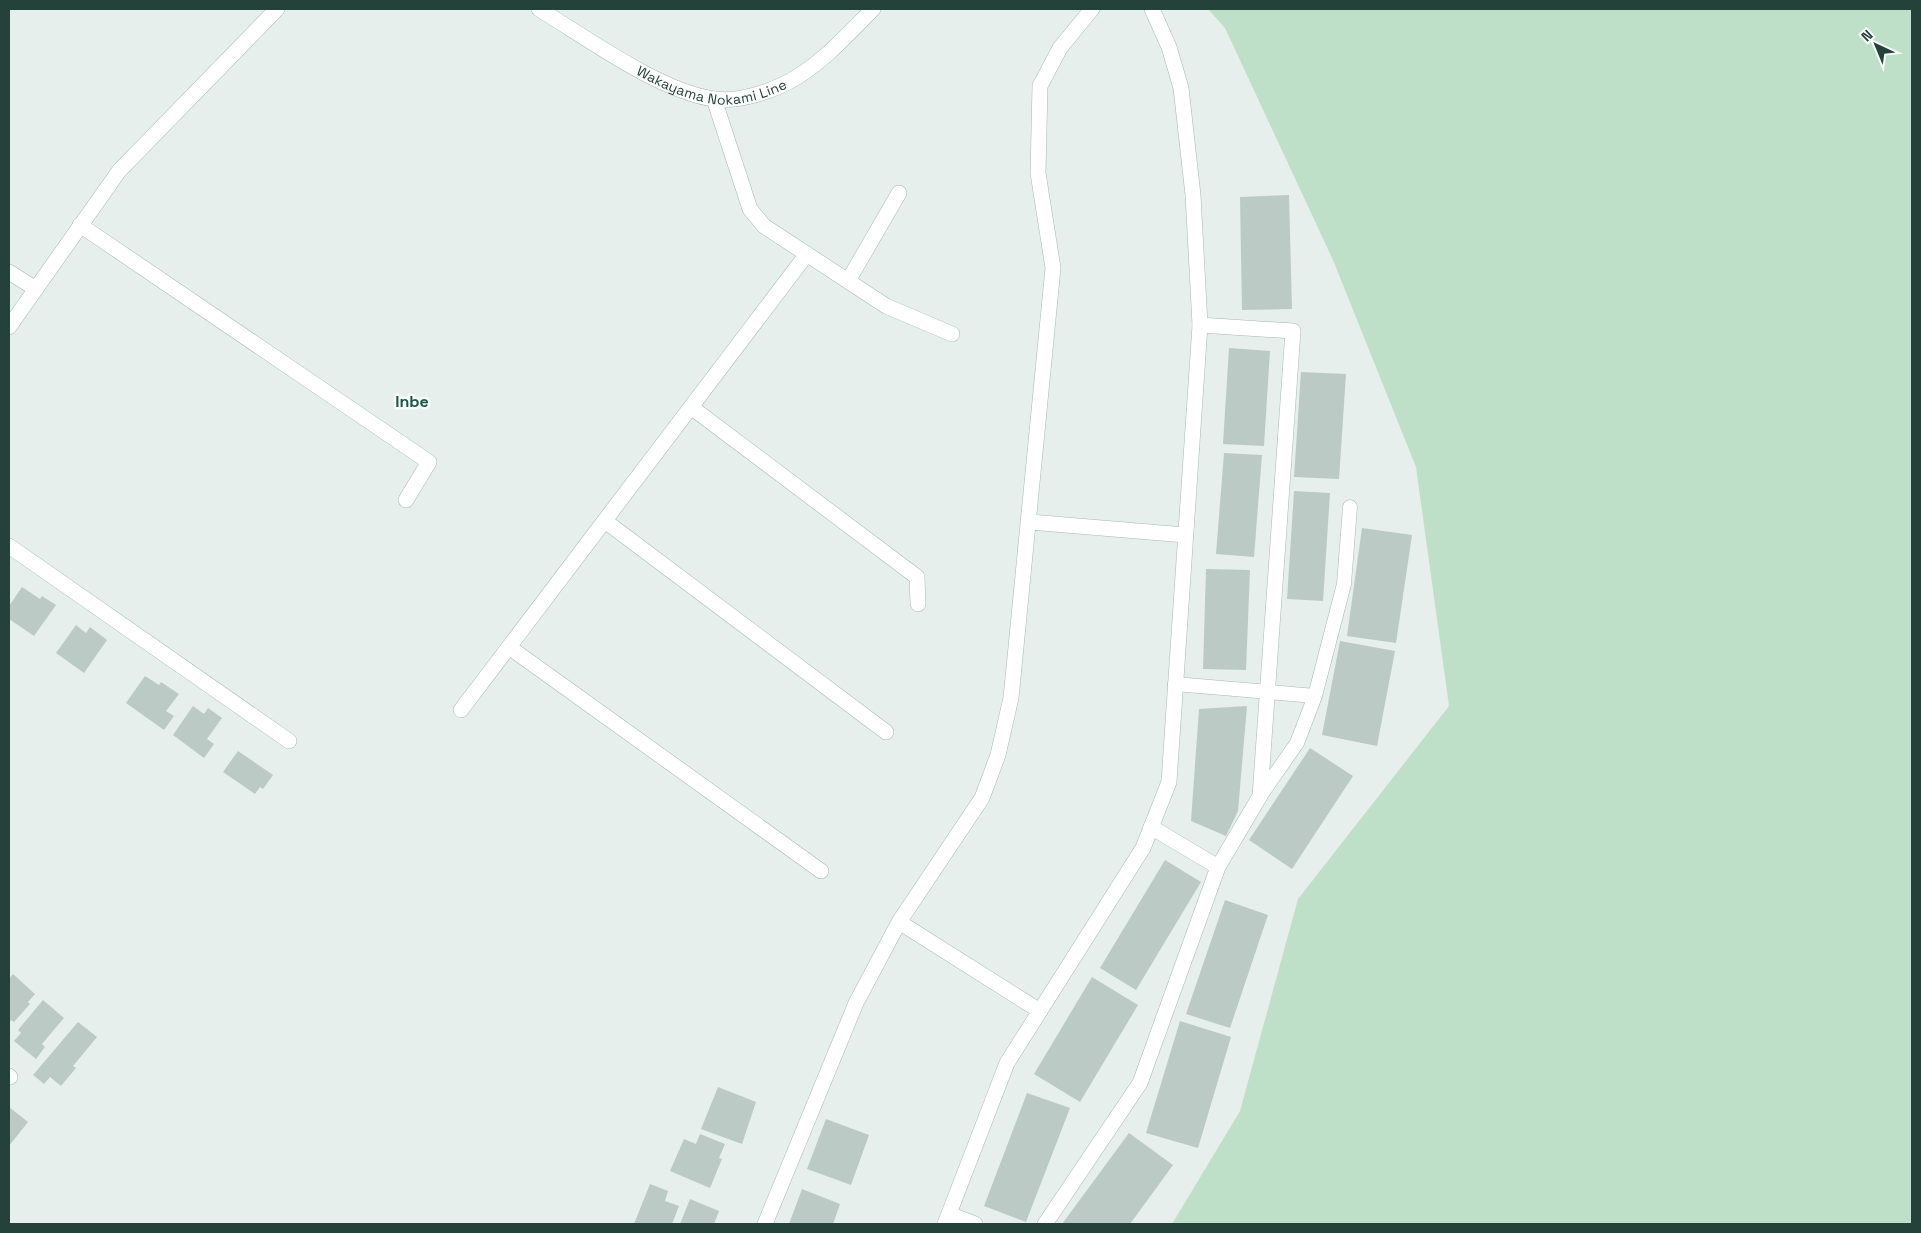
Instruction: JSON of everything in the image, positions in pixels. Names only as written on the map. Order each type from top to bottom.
[{"type":"street","points":[[9,327],[119,171],[277,9]]},
{"type":"street","name":"Wakayama Nokami Line","points":[[539,9],[662,84],[714,100],[755,96],[796,78],[831,51],[873,9]]},
{"type":"street","points":[[765,1224],[856,1003],[899,922],[982,798],[998,755],[1011,698],[1030,522],[1053,268],[1038,173],[1040,86],[1060,48],[1092,9]]},
{"type":"street","points":[[975,1224],[947,1219],[1007,1063],[1143,848],[1169,782],[1200,325],[1193,195],[1181,88],[1169,47],[1152,9]]},
{"type":"street","points":[[714,100],[750,209],[764,226],[886,306],[952,334]]},
{"type":"street","points":[[848,281],[899,193]]},
{"type":"street","points":[[80,225],[429,462],[406,500]]},
{"type":"street","points":[[461,710],[807,254]]},
{"type":"street","points":[[9,272],[36,288]]},
{"type":"street","points":[[1045,1224],[1140,1083],[1218,866],[1260,796],[1293,331],[1200,325]]},
{"type":"street","points":[[691,406],[917,577],[918,604]]},
{"type":"street","points":[[605,521],[886,732]]},
{"type":"street","points":[[1030,522],[1185,535]]},
{"type":"street","points":[[9,546],[289,741]]},
{"type":"street","points":[[509,647],[820,871]]},
{"type":"street","points":[[1151,827],[1218,866]]},
{"type":"street","points":[[899,922],[1040,1011]]},
{"type":"lane","points":[[1260,796],[1297,743],[1315,696],[1344,584],[1350,507]]},
{"type":"lane","points":[[1175,684],[1315,696]]},
{"type":"green space","points":[[1208,9],[1912,9],[1912,1224],[1172,1224],[1240,1111],[1298,899],[1449,706],[1416,467],[1333,260],[1225,28]]},
{"type":"building","points":[[1289,195],[1292,309],[1242,310],[1240,197]]},
{"type":"building","points":[[1229,348],[1270,351],[1264,446],[1223,444]]},
{"type":"building","points":[[1301,372],[1346,374],[1339,479],[1294,477]]},
{"type":"building","points":[[1224,453],[1262,455],[1254,557],[1216,554]]},
{"type":"building","points":[[1294,491],[1330,493],[1323,601],[1287,599]]},
{"type":"building","points":[[1362,528],[1412,535],[1396,643],[1347,636]]},
{"type":"building","points":[[1206,569],[1250,570],[1246,670],[1203,669]]},
{"type":"building","points":[[22,587],[40,599],[42,596],[56,605],[34,636],[9,619],[9,606]]},
{"type":"building","points":[[76,625],[86,633],[90,627],[107,640],[84,673],[56,653]]},
{"type":"building","points":[[1340,641],[1395,651],[1377,746],[1322,735]]},
{"type":"building","points":[[145,676],[159,685],[161,682],[179,694],[166,711],[174,716],[164,730],[126,703]]},
{"type":"building","points":[[193,706],[204,714],[208,708],[222,718],[207,739],[214,744],[204,758],[173,735]]},
{"type":"building","points":[[1247,706],[1238,811],[1226,836],[1191,821],[1199,709]]},
{"type":"building","points":[[1310,748],[1353,776],[1292,869],[1249,840]]},
{"type":"building","points":[[238,751],[273,775],[263,789],[260,787],[255,794],[223,772]]},
{"type":"building","points":[[1165,860],[1201,882],[1136,990],[1100,968]]},
{"type":"building","points":[[1225,900],[1268,915],[1230,1028],[1186,1014]]},
{"type":"building","points":[[13,974],[35,994],[28,1002],[30,1004],[14,1022],[11,1020],[9,1023],[9,979]]},
{"type":"building","points":[[1092,977],[1138,1005],[1080,1102],[1034,1074]]},
{"type":"building","points":[[43,1000],[64,1018],[42,1044],[45,1047],[36,1059],[14,1041],[21,1033],[18,1030]]},
{"type":"building","points":[[1180,1021],[1231,1037],[1198,1148],[1146,1133]]},
{"type":"building","points":[[78,1022],[97,1037],[73,1066],[76,1068],[61,1086],[50,1077],[44,1084],[33,1075]]},
{"type":"building","points":[[718,1087],[756,1102],[742,1144],[701,1129]]},
{"type":"building","points":[[1027,1093],[1070,1108],[1026,1222],[984,1206]]},
{"type":"building","points":[[9,1107],[28,1122],[9,1146]]},
{"type":"building","points":[[826,1119],[869,1135],[851,1185],[807,1169]]},
{"type":"building","points":[[1129,1133],[1173,1165],[1130,1224],[1062,1224]]},
{"type":"building","points":[[700,1134],[725,1144],[719,1158],[722,1159],[710,1188],[670,1171],[684,1139],[696,1144]]},
{"type":"building","points":[[650,1184],[668,1191],[665,1201],[679,1206],[672,1224],[634,1224]]},
{"type":"building","points":[[802,1189],[840,1204],[833,1224],[789,1224]]},
{"type":"building","points":[[690,1199],[719,1211],[714,1224],[680,1224]]},
{"type":"district","name":"Inbe","points":[[412,401]]}]
